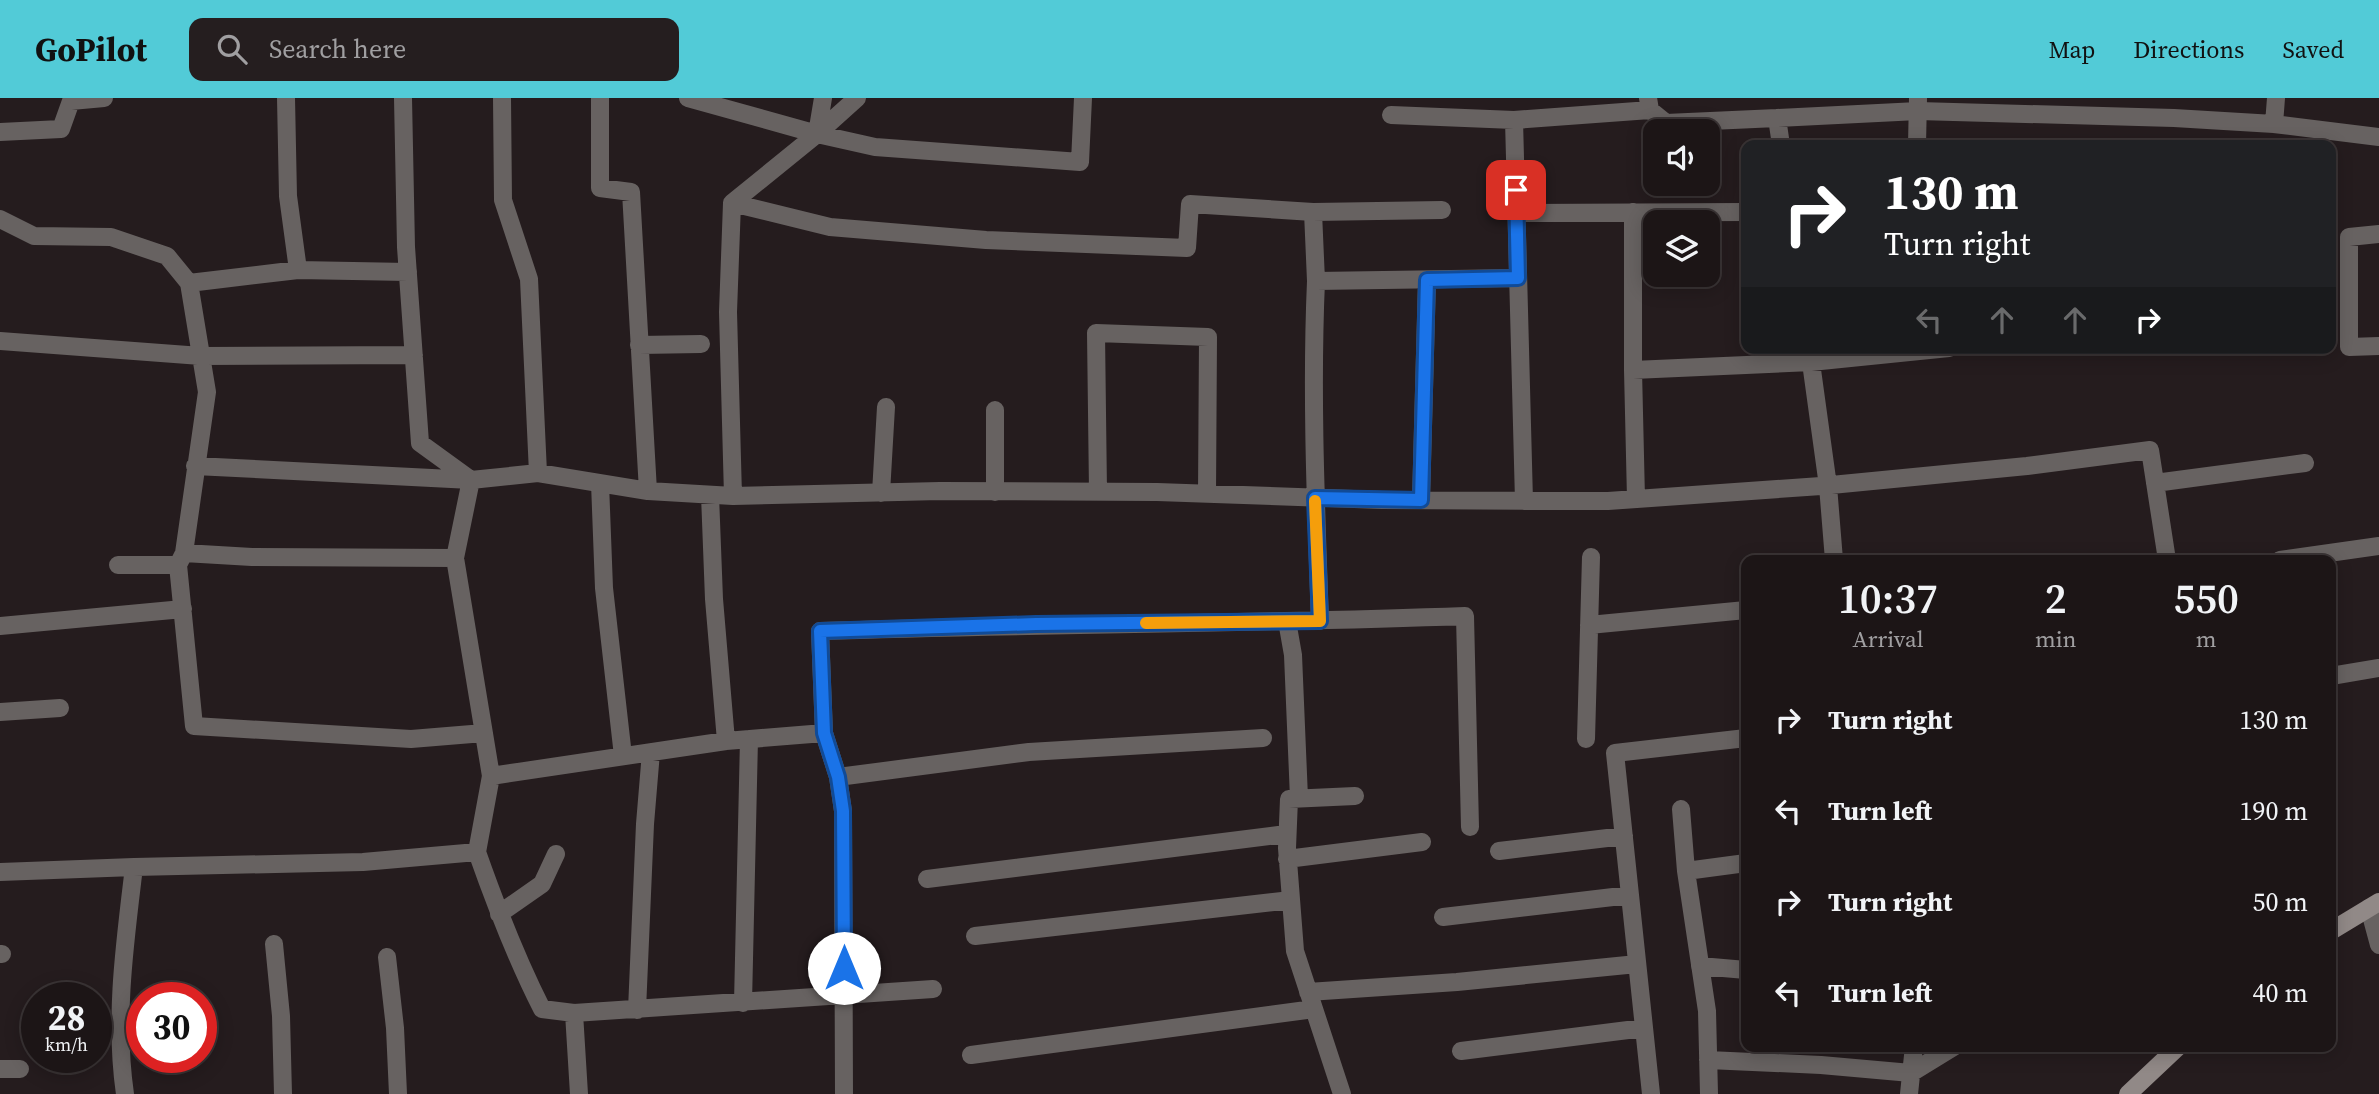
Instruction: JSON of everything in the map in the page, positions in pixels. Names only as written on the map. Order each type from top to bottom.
[{"type":"main road","points":[[2336,927],[2374,905]]},
{"type":"main road","points":[[2128,1094],[2173,1052]]},
{"type":"street","points":[[0,132],[61,129],[71,101],[104,98]]},
{"type":"street","points":[[286,98],[288,196],[298,271]]},
{"type":"street","points":[[403,98],[408,272],[420,443],[471,480]]},
{"type":"street","points":[[502,98],[503,200],[529,279],[538,473]]},
{"type":"street","points":[[600,98],[600,188],[631,192],[648,491]]},
{"type":"street","points":[[688,98],[817,134],[875,147],[1080,162],[1083,98]]},
{"type":"street","points":[[817,134],[823,98]]},
{"type":"street","points":[[733,496],[728,312],[732,203],[857,98]]},
{"type":"street","points":[[2274,124],[2276,98]]},
{"type":"street","points":[[1391,115],[1514,120],[1649,104],[1666,123],[1777,118],[1918,105],[2274,124],[2379,136]]},
{"type":"street","points":[[1917,140],[1918,105]]},
{"type":"street","points":[[1777,118],[1780,140]]},
{"type":"street","points":[[1514,120],[1524,501]]},
{"type":"street","points":[[732,203],[830,227],[986,240],[1187,248],[1190,204],[1313,212],[1442,210]]},
{"type":"street","points":[[1313,212],[1315,498],[1320,621]]},
{"type":"street","points":[[1633,212],[1636,499]]},
{"type":"street","points":[[1517,213],[1741,212]]},
{"type":"street","points":[[0,219],[34,236],[111,237],[167,256],[189,283],[206,392],[181,559],[194,726],[411,739],[484,733]]},
{"type":"street","points":[[2379,234],[2349,237],[2349,347],[2379,346]]},
{"type":"street","points":[[189,283],[298,271],[408,272]]},
{"type":"street","points":[[1315,281],[1518,278]]},
{"type":"street","points":[[1421,500],[1427,280]]},
{"type":"street","points":[[1098,492],[1096,333],[1208,337],[1207,494]]},
{"type":"street","points":[[0,341],[201,356],[414,355]]},
{"type":"street","points":[[639,345],[701,344]]},
{"type":"street","points":[[1633,370],[1830,354]]},
{"type":"street","points":[[1810,355],[1828,486],[1834,555]]},
{"type":"street","points":[[881,493],[886,407]]},
{"type":"street","points":[[995,410],[995,492]]},
{"type":"street","points":[[195,466],[471,480],[538,473],[648,491],[733,496],[1098,492],[1524,501],[1636,499],[1828,486],[2026,466],[2150,450],[2166,555]]},
{"type":"street","points":[[2155,483],[2305,463]]},
{"type":"street","points":[[471,480],[455,558],[491,776],[477,852],[499,914],[542,1009],[574,1013],[637,1010],[933,989]]},
{"type":"street","points":[[600,483],[604,587],[623,757]]},
{"type":"street","points":[[710,495],[714,599],[726,741]]},
{"type":"street","points":[[2313,555],[2379,545]]},
{"type":"street","points":[[118,565],[181,559],[252,557],[455,558]]},
{"type":"street","points":[[1586,740],[1591,557]]},
{"type":"street","points":[[0,626],[183,609]]},
{"type":"street","points":[[1589,625],[1741,610]]},
{"type":"street","points":[[844,1094],[843,811],[838,777],[824,733],[820,631],[1465,616],[1470,827]]},
{"type":"street","points":[[1287,621],[1293,655],[1299,798]]},
{"type":"street","points":[[2336,675],[2379,668]]},
{"type":"street","points":[[0,712],[60,708]]},
{"type":"street","points":[[491,776],[726,741],[824,733]]},
{"type":"street","points":[[838,777],[1029,752],[1264,738]]},
{"type":"street","points":[[743,1003],[749,739]]},
{"type":"street","points":[[1651,1094],[1615,753],[1741,739]]},
{"type":"street","points":[[637,1010],[651,752]]},
{"type":"street","points":[[1342,1094],[1295,951],[1286,834],[1289,799],[1355,796]]},
{"type":"street","points":[[1681,809],[1686,871],[1707,1012],[1709,1094]]},
{"type":"street","points":[[928,879],[1286,834]]},
{"type":"street","points":[[1499,851],[1624,836]]},
{"type":"street","points":[[1287,859],[1422,842]]},
{"type":"street","points":[[0,873],[363,862],[477,852]]},
{"type":"street","points":[[499,914],[542,884],[555,854]]},
{"type":"street","points":[[1686,871],[1741,864]]},
{"type":"street","points":[[125,1094],[120,1056],[125,940],[134,867]]},
{"type":"street","points":[[1443,917],[1630,895]]},
{"type":"street","points":[[975,936],[1291,900]]},
{"type":"street","points":[[2374,905],[2379,945]]},
{"type":"street","points":[[274,944],[281,1016],[283,1094]]},
{"type":"street","points":[[387,957],[395,1028],[398,1094]]},
{"type":"street","points":[[1308,992],[1457,982],[1637,964]]},
{"type":"street","points":[[1700,967],[1741,970]]},
{"type":"street","points":[[971,1055],[1314,1009]]},
{"type":"street","points":[[574,1013],[579,1094]]},
{"type":"street","points":[[1461,1051],[1644,1028]]},
{"type":"street","points":[[1909,1094],[1913,1052]]},
{"type":"street","points":[[1708,1060],[1821,1065],[1911,1073],[1945,1052]]},
{"type":"street","points":[[0,1069],[20,1069]]},
{"type":"slow traffic","points":[[1146,623],[1320,621],[1315,501]]},
{"type":"route","points":[[844,968],[843,811],[838,777],[824,733],[820,631],[1036,624],[1320,621],[1315,498],[1421,500],[1427,280],[1518,278],[1516,190]]}]
